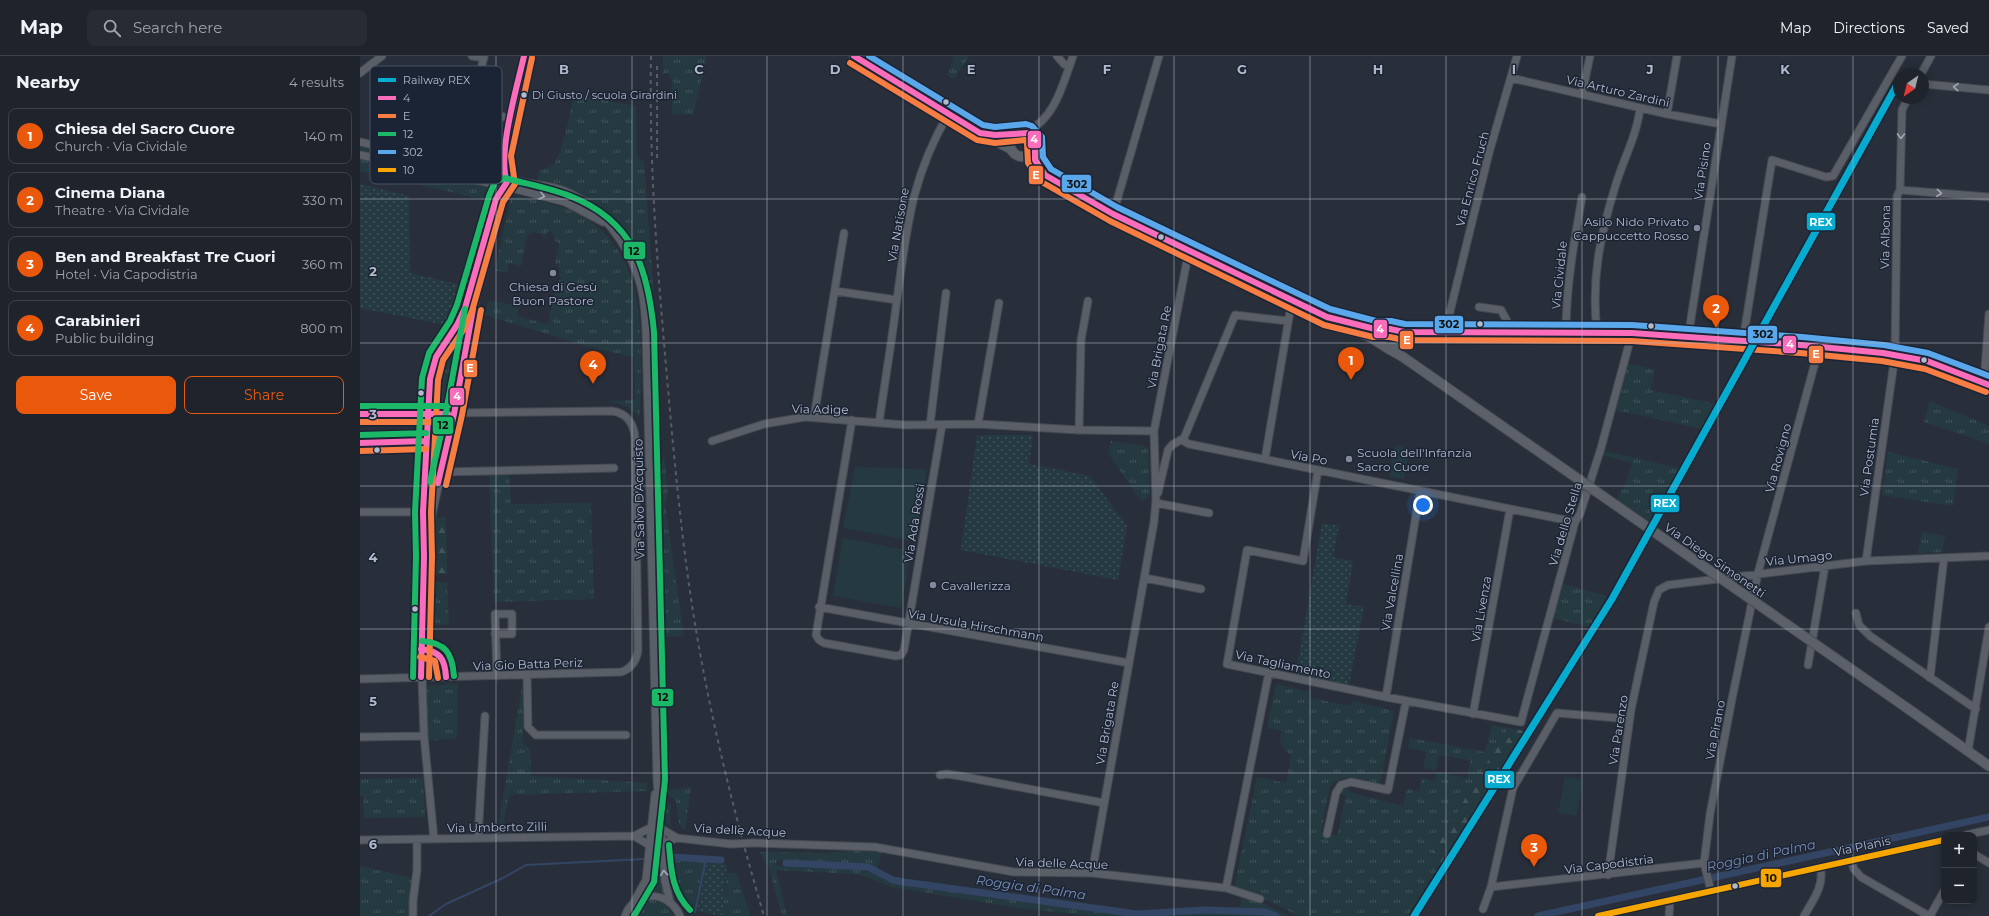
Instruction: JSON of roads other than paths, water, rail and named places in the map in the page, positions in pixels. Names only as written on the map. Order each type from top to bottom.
[{"type":"main road","points":[[854,56],[980,133],[1011,149],[1015,154],[1026,156],[1042,172],[1070,190],[1113,214],[1383,345],[1394,347],[1406,335],[1421,332]]},
{"type":"main road","points":[[980,133],[995,135],[1029,133],[1035,140],[1035,158],[1042,172]]},
{"type":"main road","points":[[1011,149],[1010,142],[1015,134]]},
{"type":"main road","points":[[1026,156],[1034,150]]},
{"type":"main road","points":[[1327,318],[1388,330],[1401,331],[1632,333],[1700,339],[1742,340],[1895,355],[1927,361],[1986,384]]},
{"type":"main road","points":[[1388,330],[1399,335],[1399,341]]},
{"type":"main road","points":[[1383,345],[1380,336],[1388,330]]},
{"type":"main road","points":[[1700,339],[1707,342],[1762,347],[1801,350],[1815,348]]},
{"type":"main road","name":"Via Diego Simonetti","points":[[1399,341],[1399,349],[1408,360]]},
{"type":"main road","name":"Via Diego Simonetti","points":[[1383,345],[1408,360],[1989,766]]},
{"type":"street","points":[[360,73],[382,56]]},
{"type":"street","points":[[472,56],[484,57]]},
{"type":"street","points":[[489,218],[503,187],[505,175],[503,155],[524,56]]},
{"type":"street","points":[[1058,56],[1064,64],[1070,66]]},
{"type":"street","points":[[1026,132],[1037,126],[1057,101],[1073,56]]},
{"type":"street","points":[[1113,214],[1159,56]]},
{"type":"street","name":"Via Enrico Fruch","points":[[1449,332],[1451,309],[1489,153],[1517,56]]},
{"type":"street","points":[[1582,94],[1590,56]]},
{"type":"street","points":[[1667,114],[1677,56]]},
{"type":"street","name":"Via Pisino","points":[[1688,338],[1720,124],[1732,56]]},
{"type":"street","points":[[1742,340],[1772,160],[1826,177],[1833,176],[1902,56]]},
{"type":"street","points":[[1924,68],[1931,56]]},
{"type":"street","name":"Via Arturo Zardini","points":[[1511,78],[1667,114],[1720,124]]},
{"type":"street","points":[[1929,85],[1989,90]]},
{"type":"street","name":"Via Albona","points":[[1895,355],[1897,196],[1900,190],[1902,110],[1905,104]]},
{"type":"street","points":[[1597,332],[1594,285],[1599,246],[1616,183],[1632,141],[1640,108]]},
{"type":"street","name":"Via Natisone","points":[[880,423],[906,229],[914,192],[929,149],[949,113]]},
{"type":"street","points":[[502,116],[510,119]]},
{"type":"street","points":[[1035,140],[1037,126]]},
{"type":"street","name":"Via Salvo D'Acquisto","points":[[360,142],[370,144]]},
{"type":"street","name":"Via Salvo D'Acquisto","points":[[360,154],[370,156]]},
{"type":"street","name":"Via Salvo D'Acquisto","points":[[502,174],[512,180],[550,186],[573,195],[595,211],[610,226],[621,242],[637,272],[644,298],[657,780],[661,844],[665,881],[670,902]]},
{"type":"street","points":[[424,557],[440,472],[454,414],[483,258],[483,248],[489,218],[491,184]]},
{"type":"street","name":"Via Salvo D'Acquisto","points":[[491,184],[572,205],[610,226]]},
{"type":"street","points":[[1900,190],[1989,197]]},
{"type":"street","name":"Via Cividale","points":[[1566,332],[1567,301],[1574,242],[1582,197]]},
{"type":"street","points":[[814,417],[844,232]]},
{"type":"street","points":[[434,839],[424,736],[421,677],[424,557],[423,512],[430,379],[434,363],[461,317],[478,258],[483,248]]},
{"type":"street","name":"Via Brigata Re","points":[[1156,501],[1154,431],[1189,250]]},
{"type":"street","points":[[835,291],[897,300]]},
{"type":"street","points":[[930,425],[946,293]]},
{"type":"street","points":[[1265,459],[1292,300]]},
{"type":"street","points":[[1078,430],[1080,340],[1088,301]]},
{"type":"street","points":[[978,424],[998,303]]},
{"type":"street","points":[[1479,307],[1501,310],[1507,321],[1506,332]]},
{"type":"street","points":[[1986,384],[1989,314]]},
{"type":"street","points":[[1154,448],[1168,450],[1172,445],[1184,438],[1235,315],[1288,321]]},
{"type":"street","name":"Via dello Stella","points":[[1521,722],[1575,522],[1580,514],[1602,448],[1632,333]]},
{"type":"street","name":"Via Rovigno","points":[[1758,573],[1815,348]]},
{"type":"street","name":"Via Postumia","points":[[1866,562],[1895,355]]},
{"type":"street","name":"Via Gio Batta Periz","points":[[360,679],[621,672],[633,665],[636,659],[638,650],[635,438],[632,426],[627,417],[612,411],[454,414]]},
{"type":"street","points":[[360,414],[454,414]]},
{"type":"street","name":"Via Adige","points":[[712,441],[782,419],[814,417],[880,423],[930,425],[978,424],[1078,430],[1154,431]]},
{"type":"street","points":[[820,608],[852,420]]},
{"type":"street","name":"Via Ada Rossi","points":[[820,608],[816,631],[817,638],[822,642],[894,656],[899,656],[903,652],[942,425]]},
{"type":"street","name":"Via Po","points":[[1184,438],[1185,442],[1190,444],[1575,522]]},
{"type":"street","points":[[360,443],[448,440]]},
{"type":"street","name":"Via Brigata Re","points":[[1092,873],[1145,578],[1156,501],[1168,450]]},
{"type":"street","points":[[440,472],[614,468]]},
{"type":"street","name":"Via Tagliamento","points":[[1318,470],[1303,561],[1247,550],[1227,664],[1406,701],[1521,722]]},
{"type":"street","points":[[1155,473],[1163,474]]},
{"type":"street","name":"Via Valcellina","points":[[1386,697],[1420,491]]},
{"type":"street","points":[[1156,501],[1209,513]]},
{"type":"street","name":"Via Livenza","points":[[1473,714],[1510,509]]},
{"type":"street","points":[[360,512],[432,512]]},
{"type":"street","name":"Via Umago","points":[[1660,590],[1668,585],[1825,566],[1866,562],[1989,556]]},
{"type":"street","points":[[1930,678],[1944,558]]},
{"type":"street","points":[[1808,665],[1825,566]]},
{"type":"street","name":"Via Pirano","points":[[1711,889],[1704,863],[1713,799],[1758,573]]},
{"type":"street","points":[[1145,578],[1201,589]]},
{"type":"street","name":"Via Parenzo","points":[[1608,875],[1630,719],[1652,609],[1660,590]]},
{"type":"street","name":"Via Ursula Hirschmann","points":[[820,608],[1129,664]]},
{"type":"street","points":[[1856,613],[1859,625],[1870,636],[1976,709]]},
{"type":"street","points":[[1968,751],[1989,627]]},
{"type":"street","points":[[495,634],[497,676]]},
{"type":"street","points":[[421,649],[434,650],[442,657],[445,661],[446,677]]},
{"type":"street","points":[[1226,888],[1270,672]]},
{"type":"street","points":[[527,675],[528,727],[536,735],[626,734]]},
{"type":"street","points":[[1327,834],[1336,792],[1341,785],[1351,782],[1388,790],[1406,701]]},
{"type":"street","points":[[1482,909],[1491,887],[1513,788],[1557,713],[1630,719]]},
{"type":"street","points":[[478,838],[485,716]]},
{"type":"street","points":[[360,736],[424,736]]},
{"type":"street","points":[[940,775],[947,774],[960,776],[1104,803]]},
{"type":"street","name":"Via Salvo D'Acquisto","points":[[625,916],[646,880],[650,828],[657,780]]},
{"type":"street","points":[[650,828],[660,828]]},
{"type":"street","name":"Via Umberto Zilli","points":[[360,840],[634,836],[650,828]]},
{"type":"street","name":"Via delle Acque","points":[[660,828],[677,838],[731,844],[753,843],[875,847],[1014,872],[1092,873],[1226,888],[1260,899]]},
{"type":"street","points":[[1977,833],[1989,830]]},
{"type":"street","name":"Via Umberto Zilli","points":[[634,836],[649,844]]},
{"type":"street","name":"Via delle Acque","points":[[661,844],[677,838]]},
{"type":"street","points":[[413,916],[413,901],[417,870],[417,839]]},
{"type":"street","name":"Via Planis","points":[[1598,916],[1711,889],[1941,841]]},
{"type":"street","points":[[649,844],[661,844]]},
{"type":"street","points":[[1977,856],[1989,863]]},
{"type":"street","points":[[1851,860],[1854,869],[1861,877],[1929,916],[1941,896]]},
{"type":"street","name":"Via Capodistria","points":[[1491,887],[1704,863]]},
{"type":"street","points":[[1804,916],[1820,887],[1822,875],[1820,867]]},
{"type":"street","points":[[634,902],[649,896],[660,897],[670,902],[679,913],[685,916]]},
{"type":"street","points":[[1669,916],[1670,900]]},
{"type":"waterway","name":"Roggia di Palma","points":[[1538,916],[1989,817]]},
{"type":"waterway","name":"Roggia di Palma","points":[[672,857],[721,860]]},
{"type":"waterway","name":"Roggia di Palma","points":[[429,916],[446,904],[503,878],[526,865],[644,859]]},
{"type":"waterway","points":[[695,912],[706,859]]},
{"type":"waterway","name":"Roggia di Palma","points":[[786,863],[868,867],[893,880],[904,882],[1137,914],[1204,910],[1265,912],[1276,916]]},
{"type":"railway","points":[[651,56],[652,172],[663,327],[680,516],[698,644],[714,723],[742,839],[764,916]]},
{"type":"railway","points":[[657,66],[657,158]]},
{"type":"rail line","name":"REX","points":[[1414,916],[1612,599],[1893,92]]},
{"type":"place","name":"Di Giusto / scuola Girardini","points":[[524,95]]},
{"type":"place","name":"Asilo Nido Privato Cappuccetto Rosso","points":[[1697,228]]},
{"type":"place","name":"Chiesa di Gesù Buon Pastore","points":[[553,273]]},
{"type":"place","name":"Cinema Diana","points":[[1716,328]]},
{"type":"place","name":"Chiesa del Sacro Cuore","points":[[1351,380]]},
{"type":"place","name":"Carabinieri","points":[[593,384]]},
{"type":"place","name":"Scuola dell'Infanzia Sacro Cuore","points":[[1349,459]]},
{"type":"place","name":"Cavallerizza","points":[[933,585]]},
{"type":"place","name":"Ben and Breakfast Tre Cuori","points":[[1534,867]]}]
